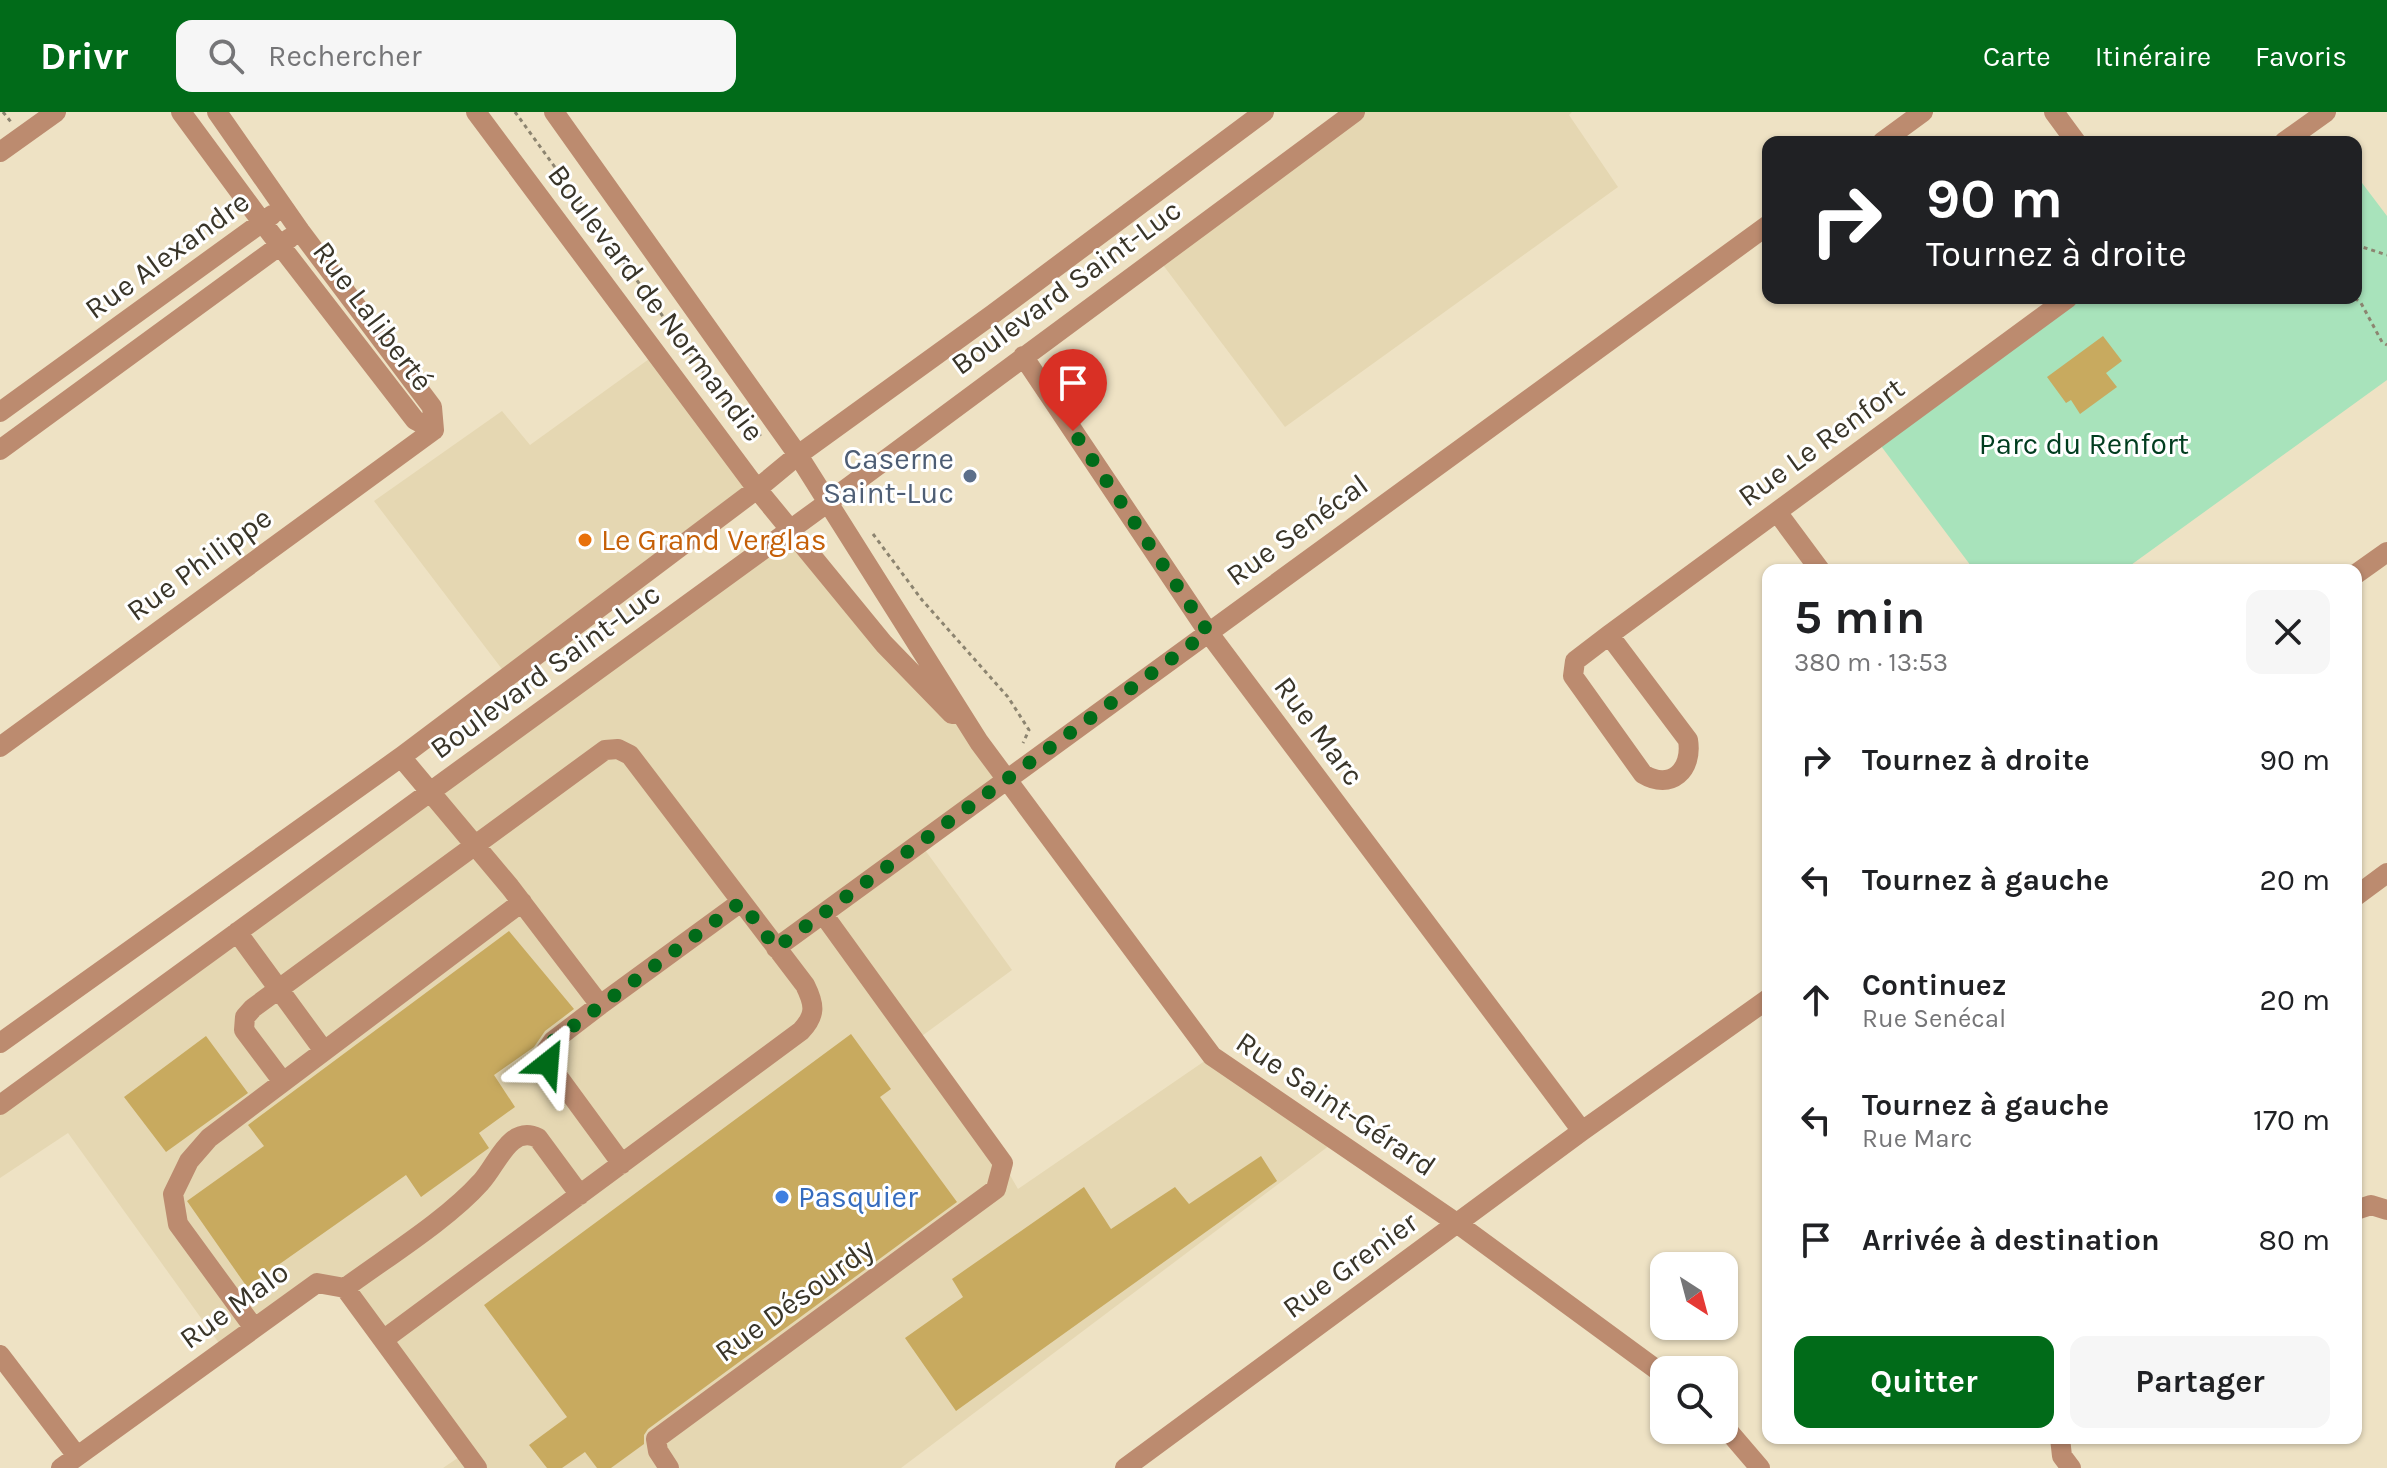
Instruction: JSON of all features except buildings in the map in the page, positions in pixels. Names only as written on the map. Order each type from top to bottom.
[{"type":"street","points":[[0,152],[56,112]]},
{"type":"street","name":"Rue Laliberté","points":[[181,112],[415,420],[434,430]]},
{"type":"street","name":"Rue Laliberté","points":[[217,112],[300,231],[432,407],[434,430]]},
{"type":"street","name":"Boulevard de Normandie","points":[[476,112],[790,529]]},
{"type":"street","name":"Boulevard de Normandie","points":[[554,112],[798,455],[827,503]]},
{"type":"street","name":"Boulevard Saint-Luc","points":[[0,1043],[401,757],[798,455],[1264,112]]},
{"type":"street","name":"Boulevard Saint-Luc","points":[[0,1105],[827,503],[1355,112]]},
{"type":"street","points":[[1890,136],[1923,112]]},
{"type":"street","points":[[2054,112],[2072,136]]},
{"type":"street","points":[[2292,136],[2326,112]]},
{"type":"street","name":"Rue Alexandre","points":[[0,412],[284,208]]},
{"type":"street","name":"Rue Senécal","points":[[776,948],[1762,229]]},
{"type":"street","name":"Rue Alexandre","points":[[0,450],[300,231]]},
{"type":"street","name":"Rue Le Renfort","points":[[1609,635],[1688,740],[1691,756],[1682,771],[1669,780],[1656,782],[1643,774],[1573,676],[1575,661],[1609,635],[2060,304]]},
{"type":"street","name":"Rue Alexandre","points":[[86,350],[104,374]]},
{"type":"street","name":"Rue Marc","points":[[1023,356],[1208,632],[1582,1131]]},
{"type":"street","name":"Rue Philippe","points":[[0,747],[434,430]]},
{"type":"street","name":"Rue Saint-Gérard","points":[[827,503],[979,742],[1212,1056],[1458,1224],[1650,1365]]},
{"type":"street","points":[[1777,512],[1816,564]]},
{"type":"street","name":"Rue Saint-Gérard","points":[[790,529],[884,644],[979,742]]},
{"type":"street","points":[[2362,570],[2387,552]]},
{"type":"street","points":[[283,1082],[244,1030],[245,1017],[605,750],[618,749],[630,755],[805,985],[813,1002],[813,1018],[801,1031],[383,1340]]},
{"type":"street","points":[[401,757],[522,902],[600,1005]]},
{"type":"street","points":[[2362,892],[2387,873]]},
{"type":"street","points":[[254,1328],[178,1224],[173,1194],[189,1161],[209,1138],[522,902]]},
{"type":"street","points":[[622,1164],[548,1063],[546,1051],[553,1041],[600,1005],[741,902]]},
{"type":"street","name":"Rue Désourdy","points":[[669,1468],[658,1451],[656,1439],[996,1189],[1003,1163],[823,914]]},
{"type":"street","points":[[237,932],[324,1051]]},
{"type":"street","name":"Rue Grenier","points":[[1125,1468],[1582,1131],[1762,1003]]},
{"type":"street","points":[[477,1468],[345,1288],[482,1182],[520,1134],[528,1133],[538,1138],[580,1195]]},
{"type":"street","points":[[2362,1208],[2371,1205],[2387,1210]]},
{"type":"street","name":"Rue Malo","points":[[69,1462],[317,1283],[345,1288]]},
{"type":"street","points":[[0,1355],[69,1462]]},
{"type":"street","points":[[1738,1442],[1760,1468]]},
{"type":"street","points":[[2061,1444],[2062,1456],[2071,1468]]},
{"type":"path","points":[[515,112],[743,427],[756,437],[765,432]]},
{"type":"path","points":[[2362,247],[2387,255]]},
{"type":"path","points":[[2362,304],[2382,342],[2387,345]]},
{"type":"path","points":[[868,527],[922,600],[1008,697],[1029,730]]},
{"type":"shaded area","points":[[1355,112],[1572,112],[1569,115],[1618,187],[1285,427],[1157,257]]},
{"type":"shaded area","points":[[656,354],[757,489],[508,677],[374,501],[502,411],[530,445]]},
{"type":"shaded area","points":[[790,529],[979,742],[1006,780],[920,843],[1012,970],[915,1041],[1003,1163],[1018,1189],[1212,1056],[1338,1139],[901,1468],[443,1468],[465,1453],[345,1288],[316,1283],[224,1350],[68,1133],[0,1178],[0,1105]]},
{"type":"green space","name":"Parc du Renfort","points":[[2362,183],[2387,216],[2387,380],[2132,564],[1970,564],[1875,438],[2064,304],[2362,304]]},
{"type":"place","name":"Caserne Saint-Luc","points":[[970,476]]},
{"type":"place","name":"Le Grand Verglas","points":[[585,540]]},
{"type":"place","name":"Pasquier","points":[[782,1197]]},
{"type":"route","points":[[548,1063],[546,1051],[553,1041],[741,902],[776,948],[1208,632],[1073,431]]}]
